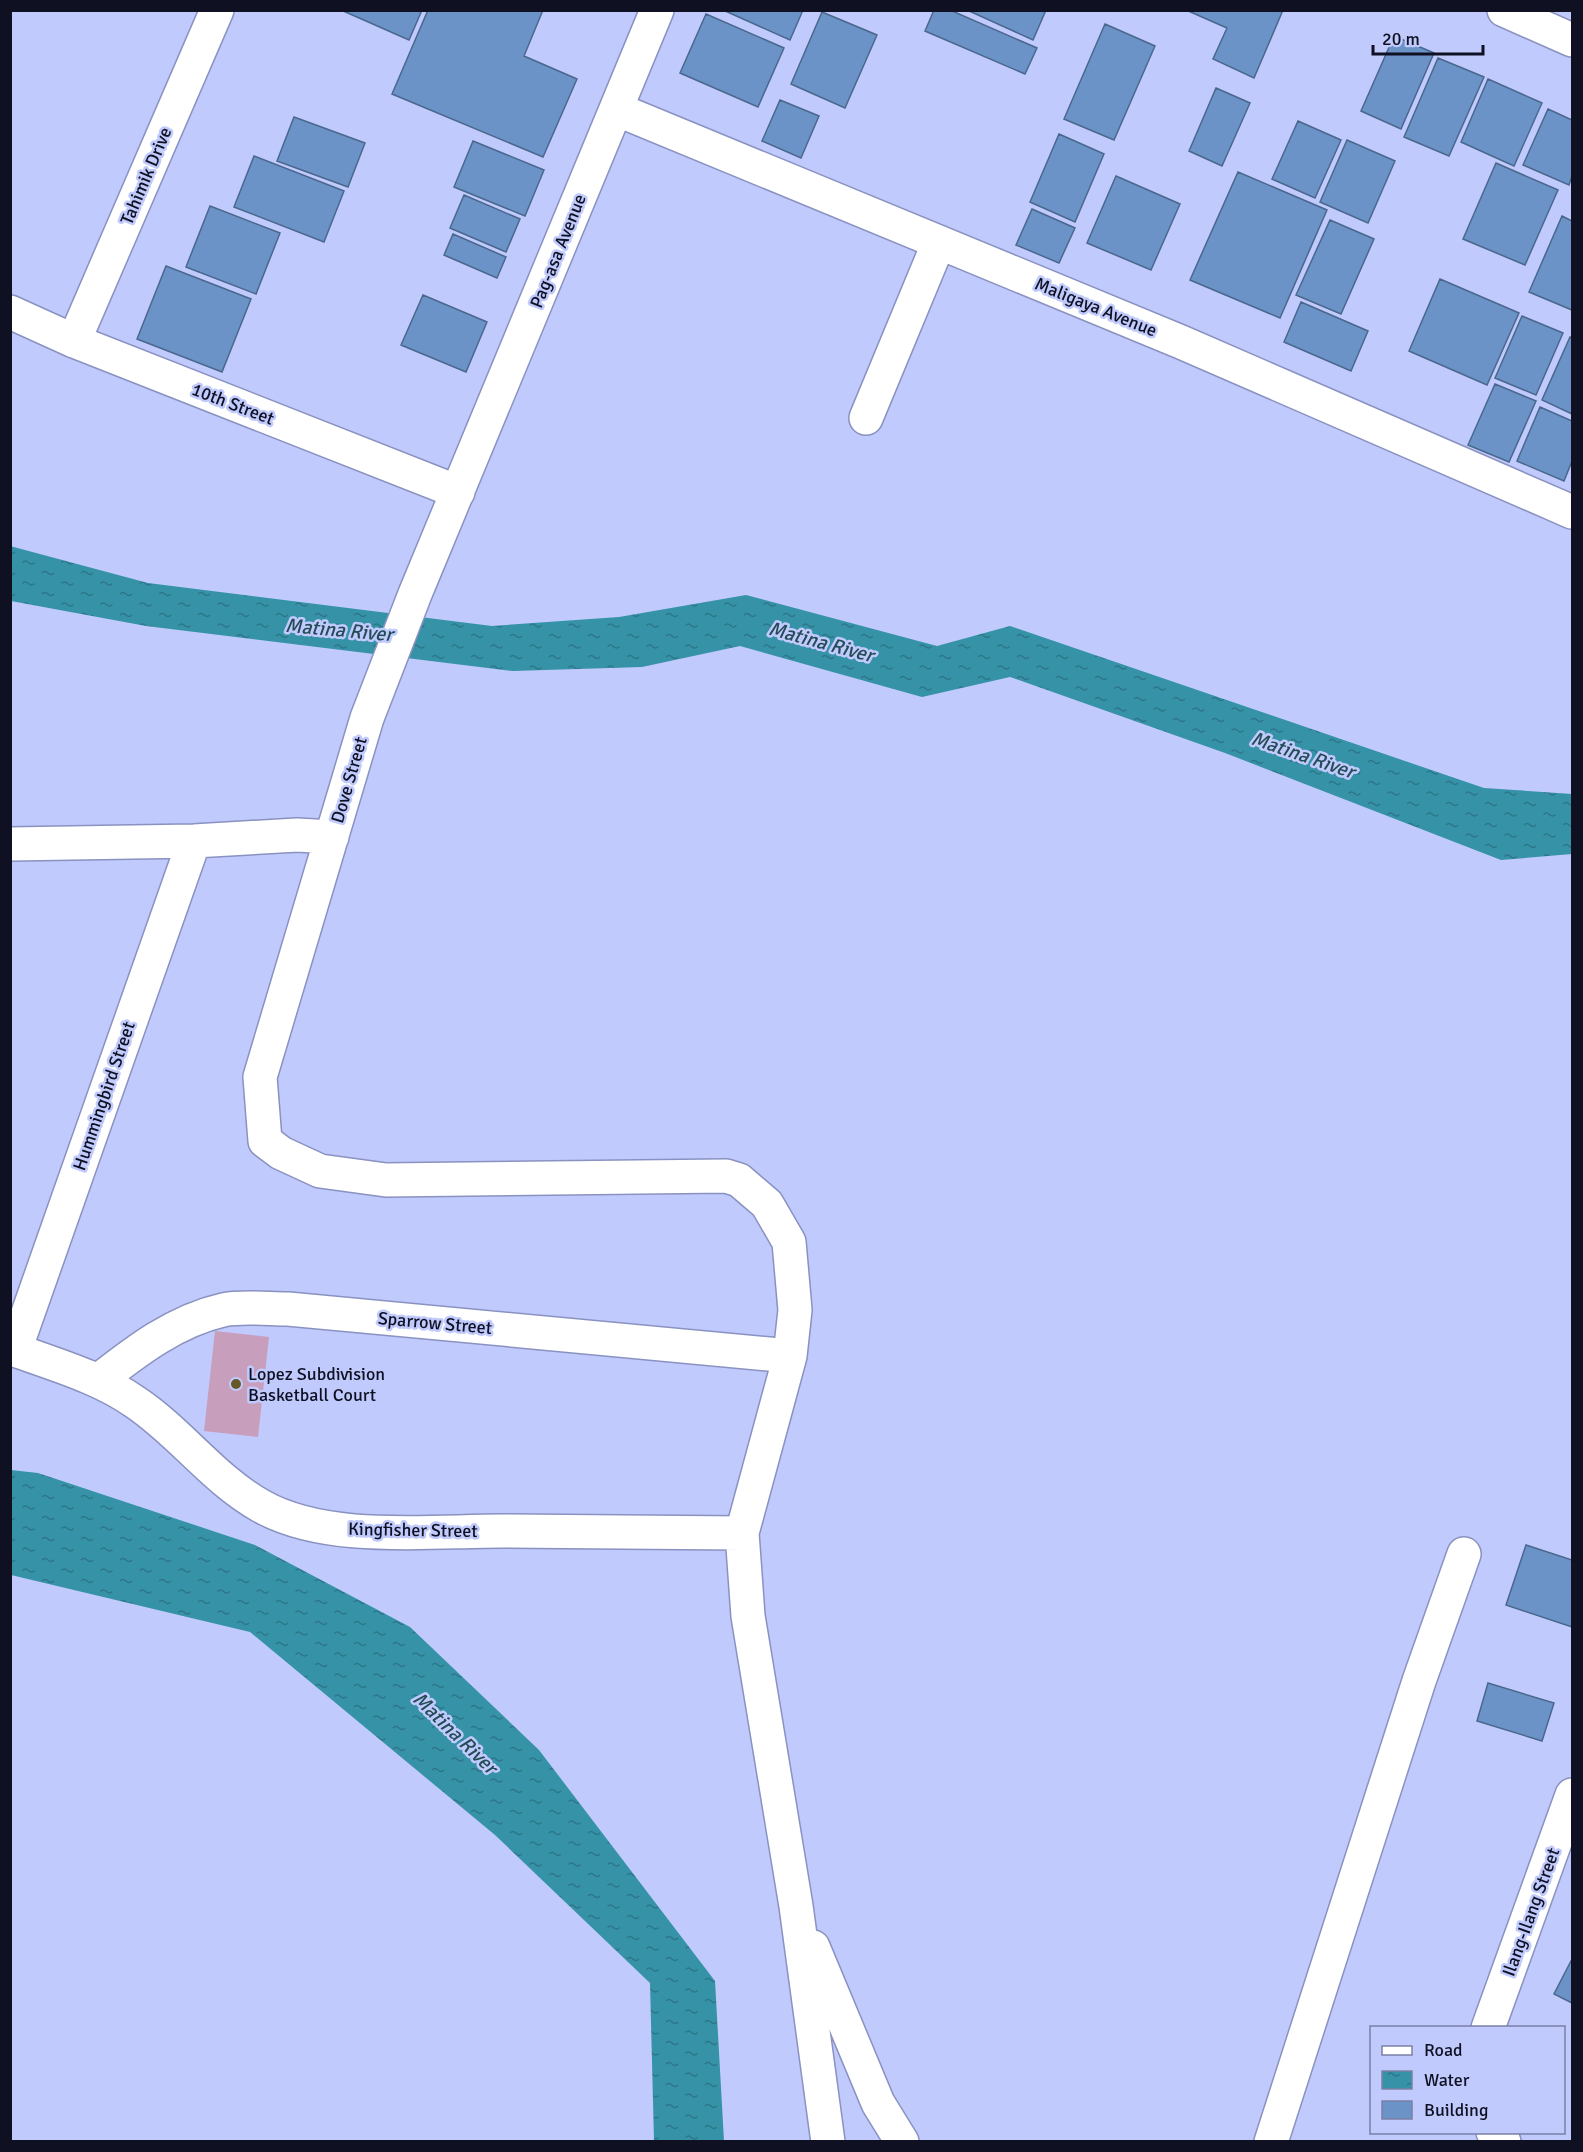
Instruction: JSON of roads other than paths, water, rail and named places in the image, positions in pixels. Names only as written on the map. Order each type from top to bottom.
[{"type":"street","name":"Tahimik Drive","points":[[74,341],[217,10]]},
{"type":"street","name":"Pag-asa Avenue","points":[[458,492],[657,10]]},
{"type":"street","points":[[1504,10],[1572,40]]},
{"type":"street","name":"Maligaya Avenue","points":[[616,109],[1181,342],[1572,512]]},
{"type":"street","points":[[866,418],[939,242]]},
{"type":"street","name":"10th Street","points":[[10,312],[74,341],[458,492]]},
{"type":"street","name":"Dove Street","points":[[10,844],[194,842],[297,836],[332,837],[378,687],[458,492]]},
{"type":"street","points":[[332,837],[260,1077],[265,1141],[281,1153],[320,1171],[386,1180],[726,1176],[739,1180],[767,1204],[789,1242],[795,1310],[790,1356],[743,1540],[748,1616],[796,1906],[828,2142]]},
{"type":"street","name":"Hummingbird Street","points":[[15,1350],[194,842]]},
{"type":"street","name":"Sparrow Street","points":[[98,1380],[142,1347],[189,1321],[225,1309],[288,1309],[790,1356]]},
{"type":"street","name":"Kingfisher Street","points":[[15,1350],[98,1380],[136,1402],[200,1460],[260,1506],[298,1522],[372,1532],[743,1540]]},
{"type":"street","points":[[1271,2142],[1419,1681],[1464,1554]]},
{"type":"street","name":"Ilang-Ilang Street","points":[[1489,2026],[1560,1874],[1572,1795]]},
{"type":"street","points":[[796,1906],[878,2103],[902,2142]]},
{"type":"water","name":"Matina River","points":[[10,546],[148,583],[492,626],[619,617],[746,595],[937,646],[1010,626],[1484,788],[1572,794],[1572,854],[1501,860],[1225,753],[1010,677],[922,697],[740,646],[642,667],[513,671],[146,626],[11,601]]},
{"type":"water","name":"Matina River","points":[[11,1470],[38,1473],[255,1545],[410,1627],[539,1750],[715,1981],[724,2141],[654,2141],[650,1983],[495,1835],[250,1632],[11,1575]]},
{"type":"place","name":"Lopez Subdivision Basketball Court","points":[[236,1384]]}]
